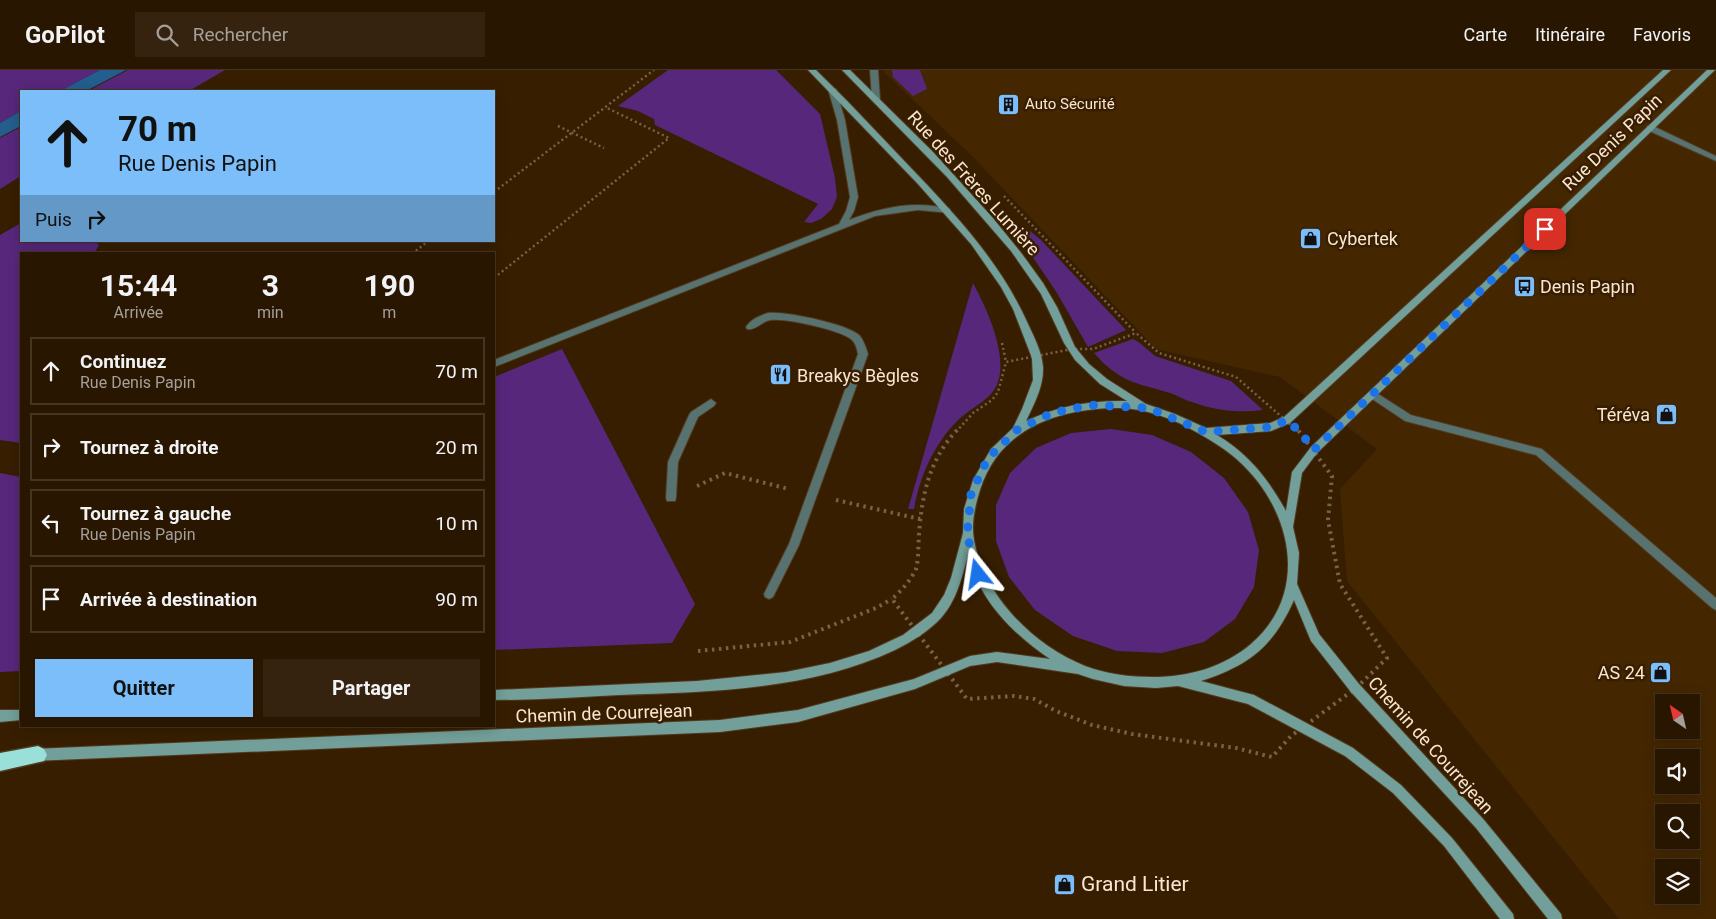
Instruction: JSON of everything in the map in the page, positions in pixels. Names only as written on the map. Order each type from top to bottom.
[{"type":"highway","points":[[0,762],[38,755]]},
{"type":"main road","points":[[812,70],[947,211],[983,254],[1003,282],[1020,311],[1037,356],[1038,374],[1035,390],[1017,430]]},
{"type":"main road","name":"Rue des Frères Lumière","points":[[846,70],[947,173],[1009,243],[1049,300],[1072,349],[1088,369],[1121,395],[1206,432]]},
{"type":"main road","name":"Rue Denis Papin","points":[[1206,432],[1271,427],[1287,420],[1666,70]]},
{"type":"main road","name":"Rue Denis Papin","points":[[1288,527],[1298,472],[1314,450],[1711,70]]},
{"type":"main road","points":[[1148,408],[1091,405],[1052,413],[1017,430],[988,458],[971,494],[967,535],[978,574],[1001,612],[1036,644],[1080,669],[1130,682],[1180,682],[1250,699],[1349,752],[1397,789],[1448,842],[1508,919]]},
{"type":"main road","points":[[1180,682],[1222,670],[1256,649],[1280,620],[1293,586],[1294,556],[1288,527],[1270,490],[1242,457],[1206,432]]},
{"type":"main road","name":"Chemin de Courrejean","points":[[495,695],[676,688],[790,676],[862,659],[890,648],[915,634],[937,616],[950,598],[967,535]]},
{"type":"main road","name":"Chemin de Courrejean","points":[[1293,586],[1315,637],[1356,688],[1480,824],[1556,919]]},
{"type":"main road","name":"Chemin de Courrejean","points":[[0,753],[38,755],[720,726],[798,716],[914,684],[970,661],[997,657],[1080,669]]},
{"type":"main road","points":[[0,716],[19,713]]},
{"type":"lane","points":[[874,70],[876,99]]},
{"type":"lane","points":[[832,89],[841,120],[854,197],[850,211],[842,226]]},
{"type":"lane","points":[[1650,128],[1716,159]]},
{"type":"lane","points":[[495,364],[873,214],[914,206],[928,206],[947,211]]},
{"type":"lane","points":[[750,327],[758,320],[767,316],[776,316],[842,330],[855,337],[860,345],[862,354],[794,545],[768,594]]},
{"type":"lane","points":[[1372,394],[1408,418],[1539,452],[1716,604]]},
{"type":"lane","points":[[672,498],[671,477],[673,462],[694,415],[711,403]]},
{"type":"path","points":[[495,191],[654,70]]},
{"type":"path","points":[[495,277],[669,138],[605,107]]},
{"type":"path","points":[[558,126],[604,148]]},
{"type":"path","points":[[414,252],[427,242]]},
{"type":"path","points":[[698,651],[790,642],[876,608],[892,599],[904,588],[916,568],[924,488],[938,454],[973,413],[992,400],[998,392],[1006,362],[1072,349],[1093,349],[1136,333],[1159,353],[1236,377],[1301,433],[1332,476],[1328,520],[1340,584],[1387,658],[1356,688],[1302,726],[1283,742],[1272,757],[1236,748],[1132,734],[1092,725],[1056,711],[1034,699],[1014,696],[967,699],[946,670],[915,634],[892,599]]},
{"type":"shaded area","points":[[0,70],[100,70],[62,90],[20,90],[20,112],[0,123]]},
{"type":"shaded area","points":[[128,70],[225,70],[191,90],[90,90]]},
{"type":"shaded area","points":[[668,70],[776,70],[820,114],[835,178],[837,197],[832,209],[821,219],[811,223],[804,222],[818,204],[655,125],[654,119],[638,111],[618,106]]},
{"type":"shaded area","points":[[882,70],[1716,70],[1716,919],[1619,919],[1347,581],[1340,489],[1377,449],[1280,377],[1156,349],[972,156]]},
{"type":"shaded area","points":[[892,70],[920,70],[927,89],[913,96],[893,77]]},
{"type":"shaded area","points":[[20,128],[20,177],[0,189],[0,138]]},
{"type":"shaded area","points":[[20,224],[20,242],[95,242],[99,245],[95,252],[20,252],[20,443],[0,440],[0,235]]},
{"type":"shaded area","points":[[1029,230],[1041,240],[1126,330],[1088,347],[1057,293],[1022,241]]},
{"type":"shaded area","points":[[973,283],[991,323],[1000,355],[1000,370],[997,384],[990,395],[957,421],[941,441],[924,473],[914,509],[908,509]]},
{"type":"shaded area","points":[[1133,339],[1155,356],[1231,381],[1263,410],[1228,411],[1212,408],[1138,384],[1120,376],[1103,363],[1094,353]]},
{"type":"shaded area","points":[[562,349],[695,604],[672,643],[495,650],[495,377]]},
{"type":"shaded area","points":[[1111,429],[1152,435],[1191,452],[1224,478],[1248,512],[1259,550],[1254,587],[1235,619],[1204,642],[1162,653],[1117,651],[1073,636],[1035,610],[1009,577],[996,541],[996,505],[1010,473],[1036,448],[1071,433]]},
{"type":"shaded area","points":[[0,473],[20,477],[20,671],[0,672]]},
{"type":"water","points":[[100,70],[126,70],[88,90],[62,90]]},
{"type":"water","points":[[20,112],[20,127],[0,137],[0,123]]},
{"type":"place","name":"Auto Sécurité","points":[[1009,104]]},
{"type":"place","name":"Cybertek","points":[[1311,238]]},
{"type":"place","name":"Denis Papin","points":[[1524,286]]},
{"type":"place","name":"Breakys Bègles","points":[[781,375]]},
{"type":"place","name":"Téréva","points":[[1666,414]]},
{"type":"place","name":"AS 24","points":[[1661,672]]},
{"type":"place","name":"Grand Litier","points":[[1065,884]]},
{"type":"route","points":[[978,574],[967,535],[971,494],[988,458],[1017,430],[1052,413],[1091,405],[1131,406],[1148,408],[1206,432],[1271,427],[1287,420],[1301,433],[1314,450],[1545,229]]}]
